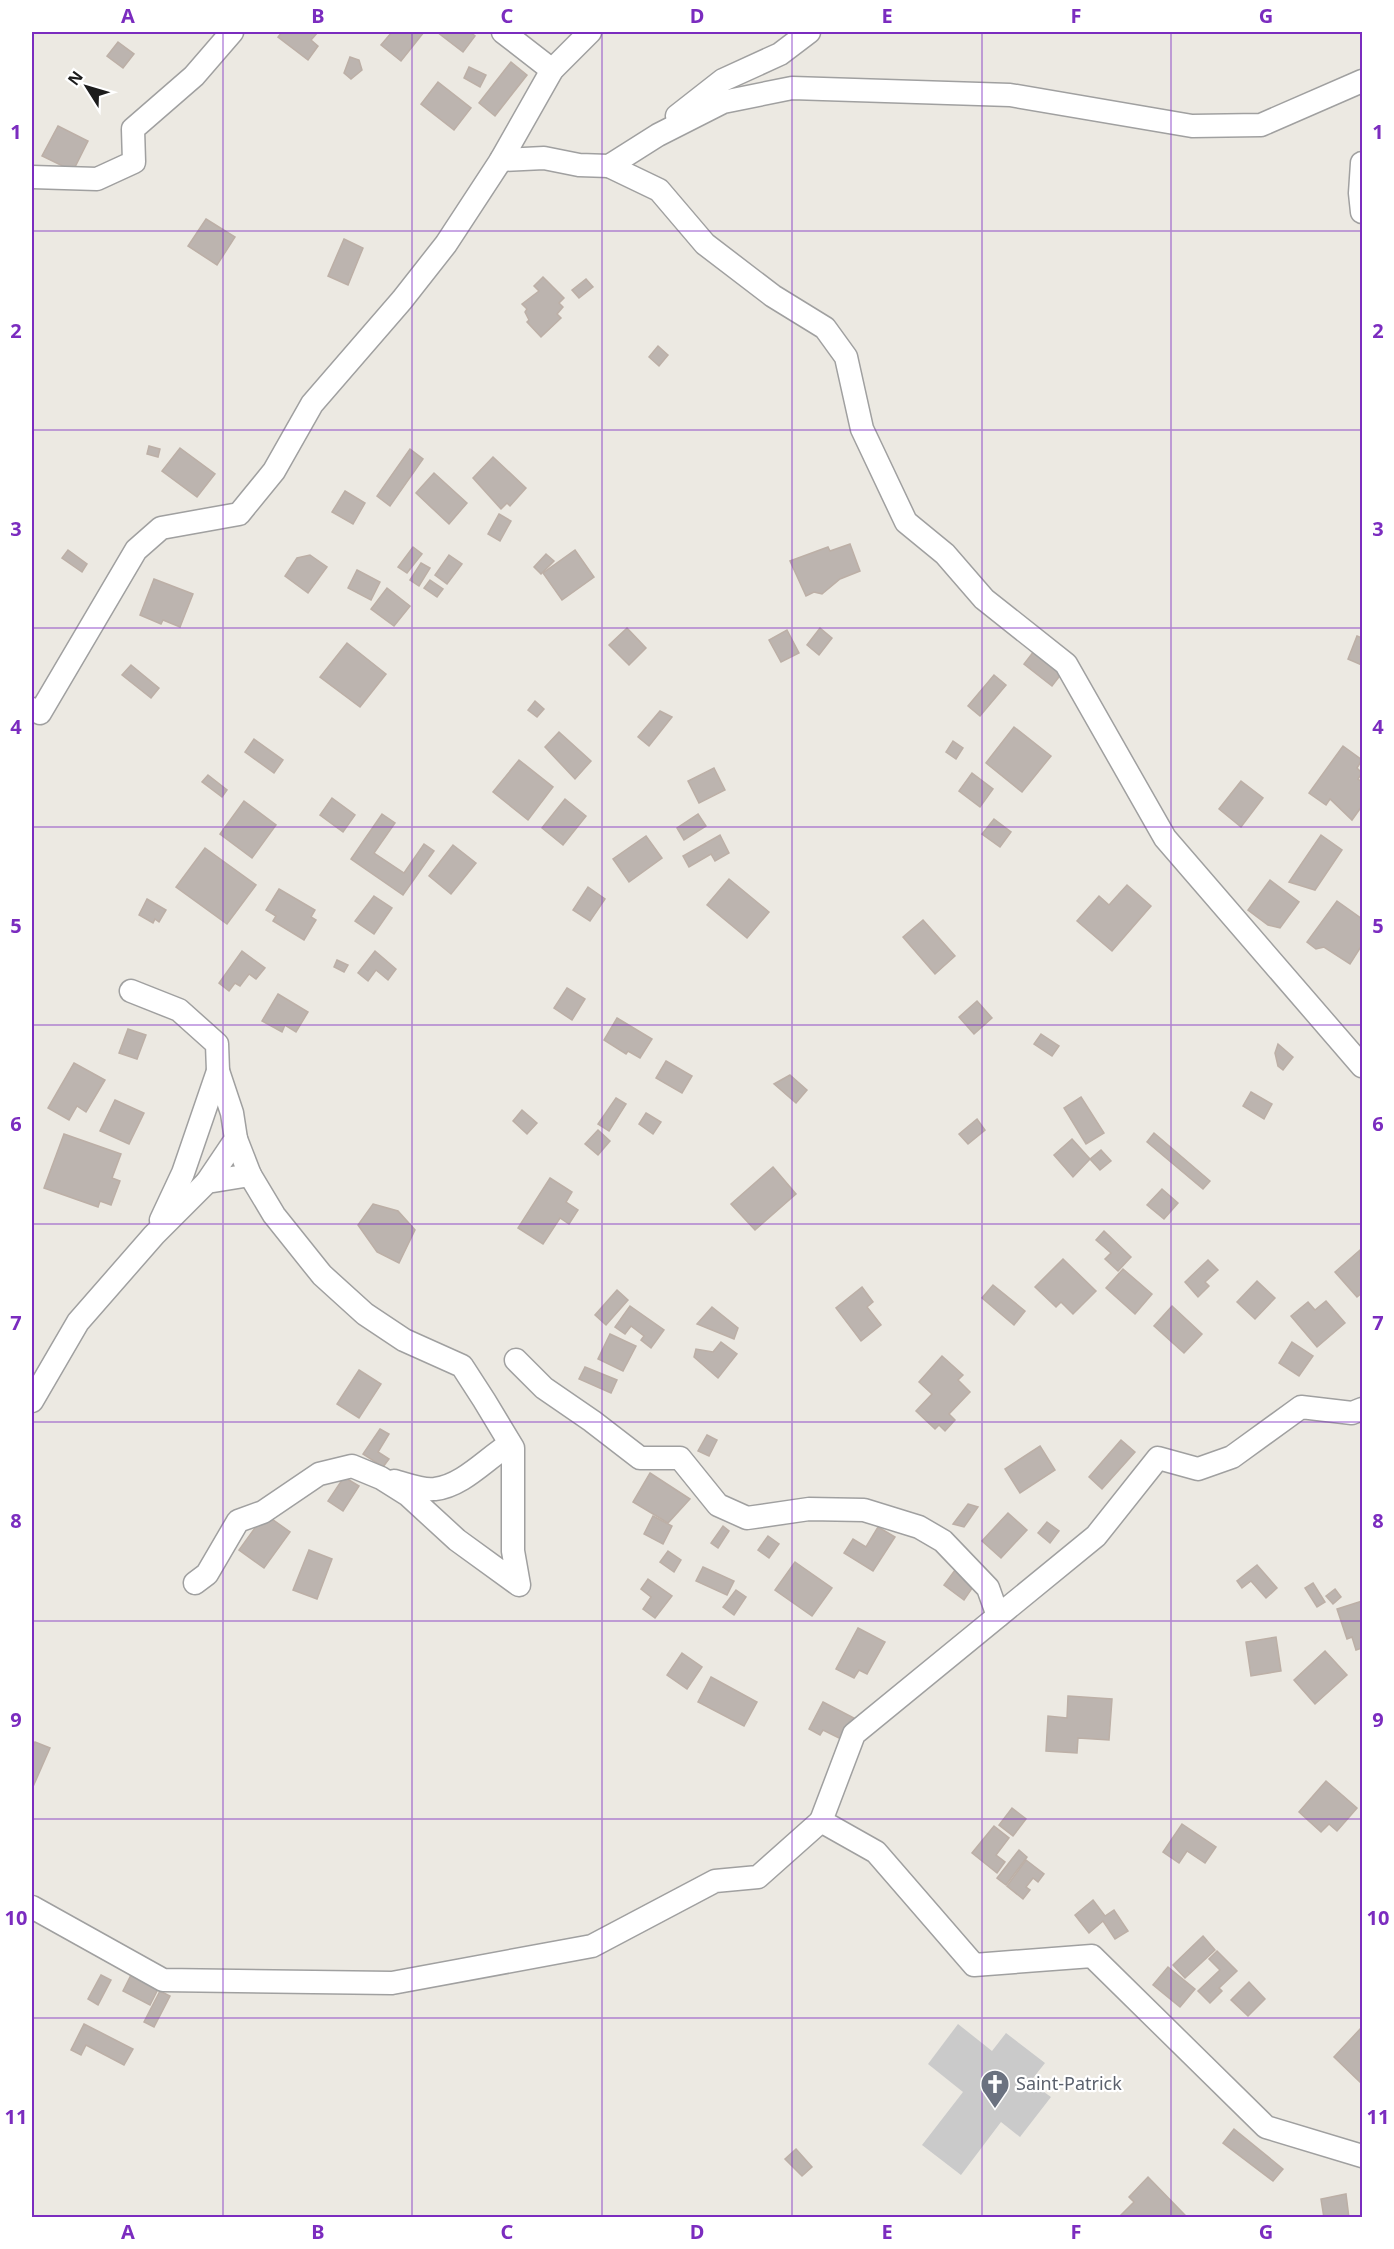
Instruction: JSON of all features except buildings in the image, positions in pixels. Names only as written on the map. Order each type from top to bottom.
[{"type":"street","points":[[32,177],[97,179],[134,162],[133,129],[194,76],[232,32]]},
{"type":"street","points":[[503,32],[552,70]]},
{"type":"street","points":[[32,709],[40,713],[136,550],[161,528],[239,514],[274,471],[312,404],[409,291],[446,244],[501,160],[552,70],[590,32]]},
{"type":"street","points":[[658,135],[689,104],[723,80],[780,54],[809,32]]},
{"type":"street","points":[[609,166],[658,135],[723,102],[792,88],[1010,95],[1192,126],[1261,124],[1362,81]]},
{"type":"street","points":[[501,160],[544,158],[579,165],[609,166],[659,190],[705,244],[773,296],[825,328],[846,357],[862,429],[906,522],[945,554],[984,599],[1066,664],[1165,838],[1362,1066]]},
{"type":"street","points":[[1362,163],[1360,193],[1362,212]]},
{"type":"street","points":[[131,991],[179,1010],[218,1044],[218,1071],[232,1113],[236,1139],[250,1174],[274,1215],[322,1275],[365,1314],[404,1340],[462,1366],[513,1448],[513,1551],[519,1585],[457,1540],[408,1495],[381,1478],[352,1466],[319,1474],[263,1512],[238,1521],[207,1574],[195,1583]]},
{"type":"street","points":[[154,1236],[183,1173],[218,1071]]},
{"type":"street","points":[[32,1401],[78,1322],[154,1236],[207,1182],[236,1139]]},
{"type":"street","points":[[207,1182],[250,1174]]},
{"type":"street","points":[[516,1360],[544,1389],[592,1420],[640,1458],[680,1458],[718,1504],[747,1518],[808,1509],[864,1510],[919,1527],[943,1541],[988,1588],[998,1616]]},
{"type":"street","points":[[32,1907],[163,1980],[392,1983],[592,1946],[715,1881],[758,1877],[821,1821],[854,1734],[1096,1536],[1158,1458],[1198,1469],[1232,1457],[1301,1407],[1353,1413],[1362,1409]]},
{"type":"street","points":[[381,1478],[434,1490],[463,1479],[489,1457],[510,1444]]},
{"type":"street","points":[[821,1821],[876,1852],[974,1965],[1092,1956],[1266,2127],[1362,2156]]},
{"type":"shaded area","name":"Saint-Patrick","points":[[958,2024],[992,2051],[1006,2033],[1045,2063],[1030,2082],[1051,2097],[1020,2137],[1001,2122],[961,2175],[922,2145],[963,2092],[928,2064]]},
{"type":"place","name":"Saint-Patrick","points":[[995,2110]]}]
